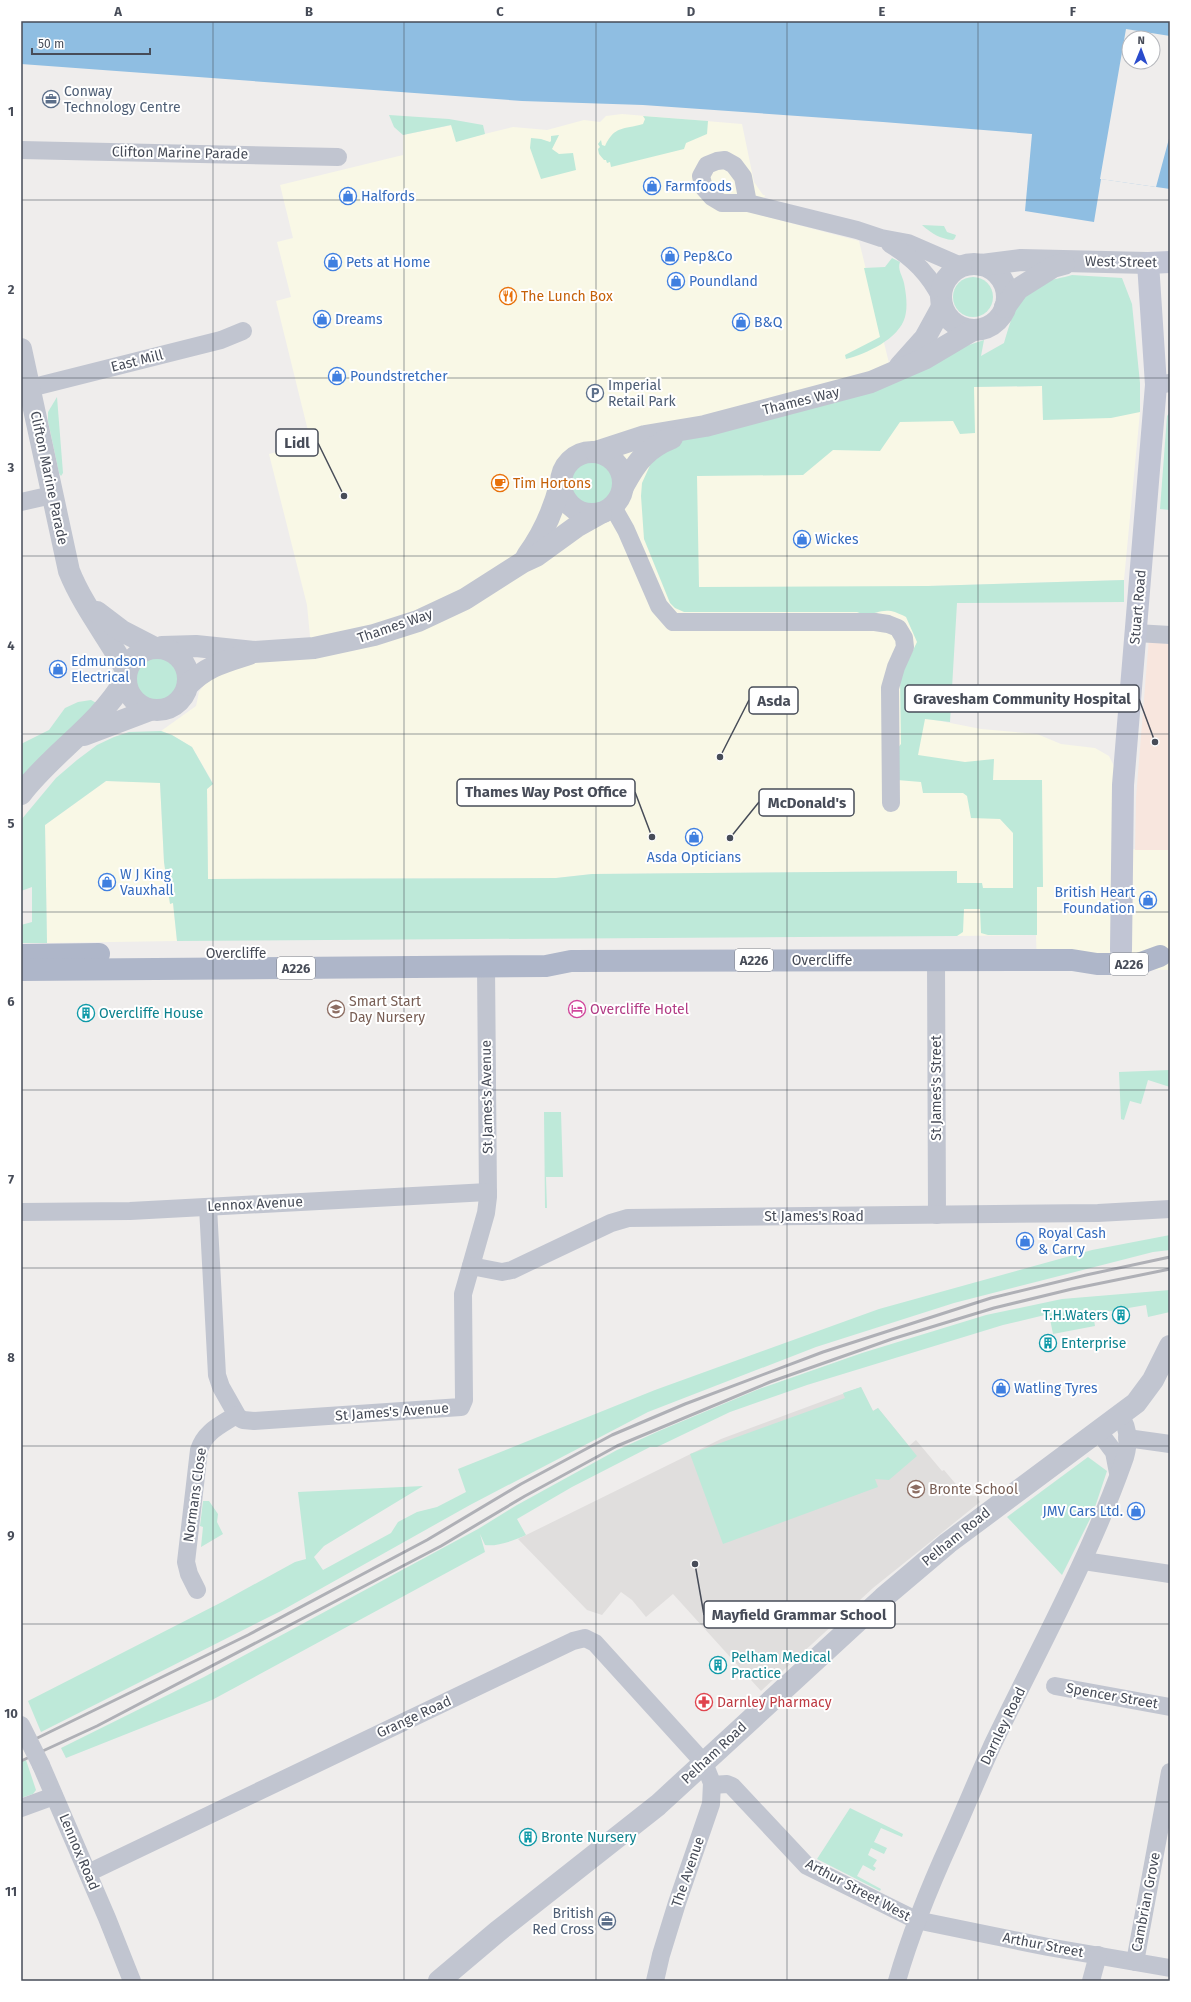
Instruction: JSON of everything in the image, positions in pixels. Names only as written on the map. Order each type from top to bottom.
[{"type":"main road","name":"West Street","points":[[1148,263],[1170,262]]},
{"type":"main road","name":"Stuart Road","points":[[1121,950],[1123,785],[1136,633],[1163,384],[1148,263]]},
{"type":"main road","name":"Overcliffe","points":[[21,970],[546,966],[571,961],[1024,960],[1043,948],[1061,948],[1085,959]]},
{"type":"main road","name":"A226","points":[[1085,959],[1121,950],[1165,956]]},
{"type":"main road","name":"Overcliffe","points":[[21,955],[505,951],[571,961]]},
{"type":"main road","name":"Overcliffe","points":[[406,952],[419,959],[483,959],[486,966]]},
{"type":"main road","name":"Overcliffe","points":[[65,954],[74,963],[171,962],[183,968]]},
{"type":"main road","name":"A226","points":[[1085,959],[1138,964],[1165,956]]},
{"type":"street","name":"Clifton Marine Parade","points":[[21,150],[338,157]]},
{"type":"street","points":[[748,203],[857,230],[881,238],[908,243],[972,265],[992,269],[1000,276],[1005,286],[1007,297],[1005,307],[1000,316],[993,324],[973,330],[963,328],[953,323],[941,303],[934,283],[906,254],[881,238]]},
{"type":"street","name":"West Street","points":[[972,265],[1021,260],[1148,263]]},
{"type":"street","name":"West Street","points":[[1005,307],[1018,289],[1036,276],[1053,267],[1072,261]]},
{"type":"street","points":[[941,303],[945,280],[952,272],[972,265]]},
{"type":"street","name":"Thames Way","points":[[895,371],[925,338],[941,303]]},
{"type":"street","name":"Thames Way","points":[[596,452],[645,436],[705,426],[839,392],[871,382],[924,359],[973,330]]},
{"type":"street","name":"East Mill","points":[[30,388],[221,340],[243,331]]},
{"type":"street","name":"Clifton Marine Parade","points":[[21,349],[70,571],[77,591],[126,675]]},
{"type":"street","name":"Thames Way","points":[[624,485],[634,467],[648,450],[665,441],[705,426]]},
{"type":"street","points":[[596,452],[612,459],[619,466],[623,475],[624,485],[622,494],[607,510],[592,515],[573,509],[566,502],[560,485],[561,476],[570,460],[578,455],[596,452]]},
{"type":"street","name":"Thames Way","points":[[523,562],[542,535],[554,507],[560,485]]},
{"type":"street","points":[[21,502],[52,495]]},
{"type":"street","points":[[607,510],[626,530],[659,606],[673,622],[875,622],[888,624],[898,628],[904,638],[905,647],[896,667],[890,688],[890,803]]},
{"type":"street","name":"Thames Way","points":[[157,647],[196,646],[254,652],[314,648],[374,635],[418,621],[465,599],[523,562],[536,556],[576,527],[607,510]]},
{"type":"street","name":"Clifton Marine Parade","points":[[86,605],[122,631],[157,647]]},
{"type":"street","points":[[1136,633],[1170,635]]},
{"type":"street","points":[[21,794],[38,774],[79,736],[115,697],[126,675],[130,661],[137,654],[157,647],[177,654],[182,660],[188,676],[188,685],[180,701],[171,707],[161,710],[150,710],[79,736]]},
{"type":"street","name":"Thames Way","points":[[188,685],[199,674],[212,666],[254,652]]},
{"type":"street","points":[[126,675],[127,690],[132,699],[140,706],[150,710]]},
{"type":"street","name":"St James's Street","points":[[936,960],[937,1215]]},
{"type":"street","name":"St James's Avenue","points":[[236,1415],[243,1420],[254,1421],[461,1407],[464,1400],[462,1300],[470,1266],[486,1213],[488,1192],[486,966]]},
{"type":"street","name":"Lennox Avenue","points":[[21,1212],[208,1207],[488,1192]]},
{"type":"street","points":[[208,1207],[218,1375],[221,1387],[236,1415]]},
{"type":"street","name":"St James's Road","points":[[470,1266],[502,1272],[512,1270],[612,1223],[628,1218],[1098,1213],[1170,1209]]},
{"type":"street","points":[[1118,1474],[1114,1452],[1099,1432],[1138,1401],[1146,1391],[1170,1346]]},
{"type":"street","name":"Normans Close","points":[[198,1590],[189,1574],[186,1562],[199,1450],[204,1438],[210,1432],[236,1415]]},
{"type":"street","name":"Darnley Road","points":[[897,1981],[916,1920],[992,1747],[1084,1561],[1102,1518],[1124,1462],[1127,1438],[1126,1424],[1120,1416]]},
{"type":"street","name":"Pelham Road","points":[[439,1981],[497,1932],[658,1805],[795,1678],[923,1563],[992,1508],[1099,1432]]},
{"type":"street","points":[[1127,1438],[1170,1444]]},
{"type":"street","points":[[1084,1561],[1170,1574]]},
{"type":"street","name":"Grange Road","points":[[88,1873],[561,1646],[585,1638],[595,1643],[704,1763]]},
{"type":"street","name":"Spencer Street","points":[[1055,1686],[1170,1707]]},
{"type":"street","name":"Lennox Road","points":[[21,1724],[88,1873],[132,1981]]},
{"type":"street","name":"The Avenue","points":[[655,1981],[660,1955],[712,1796],[712,1785],[704,1763]]},
{"type":"street","name":"Cambrian Grove","points":[[1135,1962],[1170,1772]]},
{"type":"street","name":"Arthur Street West","points":[[712,1785],[727,1784],[732,1786],[806,1866],[916,1920]]},
{"type":"street","points":[[21,1808],[54,1796]]},
{"type":"street","name":"Arthur Street","points":[[916,1920],[1170,1968]]},
{"type":"street","points":[[1091,1981],[1098,1955]]},
{"type":"shaded area","name":"Imperial Retail Park","points":[[622,114],[742,124],[754,182],[763,195],[765,195],[760,215],[859,241],[889,363],[974,387],[1042,386],[1043,420],[1140,412],[1124,580],[929,586],[925,718],[981,729],[1037,734],[1061,744],[1095,748],[1109,756],[1115,768],[1113,849],[1170,850],[1170,970],[1037,967],[1036,935],[957,936],[956,871],[592,874],[556,878],[208,879],[207,789],[213,783],[192,747],[172,735],[161,731],[196,706],[199,692],[206,682],[243,663],[312,657],[307,605],[269,454],[311,443],[276,301],[291,297],[277,242],[293,238],[280,185],[403,155],[403,135],[452,125],[456,141],[513,127],[547,130],[584,120],[600,122],[606,116]]},
{"type":"shaded area","points":[[1150,625],[1170,627],[1170,850],[1135,850],[1136,798]]},
{"type":"shaded area","name":"W J King Vauxhall","points":[[106,781],[160,782],[164,862],[170,903],[173,903],[177,941],[47,943],[45,825]]},
{"type":"shaded area","points":[[861,1387],[873,1411],[878,1408],[909,1446],[916,1440],[942,1471],[944,1470],[965,1495],[976,1496],[980,1502],[873,1588],[761,1691],[673,1594],[646,1617],[632,1600],[621,1592],[602,1615],[587,1610],[518,1539],[721,1439]]},
{"type":"green space","points":[[389,115],[449,119],[483,125],[485,134],[456,142],[451,125],[403,135],[394,127]]},
{"type":"green space","points":[[643,116],[708,121],[707,134],[686,143],[684,149],[611,167],[610,162],[607,163],[606,160],[604,160],[599,154],[598,149],[600,147],[598,144],[601,140],[602,145],[605,146],[612,135],[620,129],[643,124],[645,119]]},
{"type":"green space","points":[[559,135],[552,149],[559,154],[573,153],[576,170],[541,179],[530,148],[531,138],[550,142],[551,136]]},
{"type":"green space","points":[[922,225],[944,226],[947,232],[956,235],[955,238],[953,240],[940,237]]},
{"type":"green space","points":[[892,258],[900,262],[899,265],[905,291],[906,309],[902,325],[889,339],[881,344],[854,357],[846,359],[845,355],[880,337],[864,268],[885,267]]},
{"type":"green space","points":[[1072,275],[1122,278],[1132,304],[1140,383],[1140,412],[1111,418],[1043,420],[1042,386],[974,387],[975,433],[960,434],[953,421],[900,422],[880,451],[833,450],[803,475],[697,476],[699,587],[928,586],[1124,580],[1124,602],[957,603],[950,722],[925,719],[918,755],[965,762],[994,759],[993,780],[1042,780],[1043,887],[1037,887],[1037,935],[988,935],[981,933],[980,909],[964,909],[963,932],[957,936],[177,941],[173,903],[170,904],[164,862],[160,783],[106,781],[45,825],[47,943],[21,943],[21,925],[32,922],[32,887],[21,891],[21,820],[56,778],[77,760],[97,745],[129,732],[161,731],[172,735],[192,747],[213,784],[207,789],[208,879],[556,878],[592,874],[957,871],[957,883],[982,883],[983,888],[1013,888],[1013,833],[1000,819],[971,818],[967,796],[963,793],[923,793],[921,782],[897,780],[896,750],[901,744],[900,677],[917,642],[906,617],[891,611],[882,611],[871,614],[862,614],[857,612],[684,612],[675,608],[670,603],[644,539],[641,496],[642,483],[652,461],[676,442],[984,340],[981,356],[1004,343],[1016,308],[1026,293],[1049,280]]},
{"type":"green space","points":[[977,277],[984,280],[990,286],[993,297],[992,305],[984,314],[977,317],[969,317],[962,314],[954,305],[953,293],[956,286],[965,278]]},
{"type":"green space","points":[[57,397],[63,473],[61,476],[59,473],[48,421],[48,412]]},
{"type":"green space","points":[[1170,412],[1170,510],[1160,509],[1167,416]]},
{"type":"green space","points":[[589,461],[597,461],[602,462],[609,467],[614,474],[614,492],[609,499],[602,504],[589,505],[581,502],[574,495],[571,487],[571,479],[574,471],[581,464]]},
{"type":"green space","points":[[160,657],[172,663],[177,671],[177,687],[172,695],[164,700],[152,701],[140,695],[135,687],[134,675],[140,663],[148,658]]},
{"type":"green space","points":[[91,700],[100,705],[21,779],[21,744],[49,730],[65,708],[78,702]]},
{"type":"green space","points":[[1170,1070],[1170,1087],[1148,1080],[1141,1104],[1130,1101],[1124,1120],[1121,1119],[1119,1072]]},
{"type":"green space","points":[[544,1112],[561,1112],[563,1177],[546,1177],[547,1208],[545,1208]]},
{"type":"green space","points":[[1170,1235],[1170,1250],[1153,1252],[954,1303],[816,1347],[648,1412],[470,1505],[281,1611],[41,1732],[28,1701],[222,1602],[295,1562],[306,1559],[298,1492],[423,1486],[324,1546],[314,1557],[323,1570],[391,1533],[398,1522],[417,1512],[437,1507],[466,1492],[458,1469],[655,1390],[879,1309],[1092,1250]]},
{"type":"green space","points":[[1170,1290],[1170,1312],[1148,1317],[1146,1305],[1093,1314],[1095,1326],[1053,1334],[1049,1314],[1003,1325],[807,1385],[730,1412],[657,1447],[650,1447],[572,1487],[517,1519],[526,1535],[506,1543],[485,1545],[480,1534],[485,1552],[212,1700],[66,1758],[61,1748],[204,1677],[478,1529],[517,1505],[617,1450],[759,1389],[862,1353],[986,1315],[1062,1299]]},
{"type":"green space","points":[[861,1387],[873,1411],[878,1408],[917,1456],[889,1480],[875,1479],[878,1487],[723,1544],[690,1454],[845,1398],[843,1393]]},
{"type":"green space","points":[[1088,1457],[1107,1471],[1093,1513],[1062,1575],[1007,1517]]},
{"type":"green space","points":[[203,1501],[209,1501],[218,1514],[217,1522],[223,1534],[201,1547],[203,1527],[200,1526]]},
{"type":"green space","points":[[26,1760],[36,1790],[33,1794],[21,1798],[21,1762]]},
{"type":"green space","points":[[850,1808],[903,1834],[902,1837],[881,1828],[874,1842],[887,1848],[884,1854],[871,1848],[868,1855],[877,1860],[873,1866],[876,1868],[874,1871],[863,1865],[857,1876],[881,1889],[880,1891],[817,1859]]},
{"type":"water","points":[[21,21],[1170,21],[1170,189],[1101,179],[1094,222],[1025,211],[1032,134],[643,105],[522,101],[21,64]]},
{"type":"pier","points":[[1161,35],[1170,36],[1170,135],[1156,187],[1100,179],[1121,58],[1121,70],[1161,70]]},
{"type":"railway","points":[[21,1746],[248,1635],[427,1540],[521,1484],[612,1435],[685,1404],[823,1352],[991,1298],[1086,1275],[1170,1257]]},
{"type":"railway","points":[[21,1761],[97,1726],[441,1546],[525,1496],[617,1446],[770,1382],[892,1339],[994,1308],[1072,1289],[1170,1269]]},
{"type":"place","name":"Conway Technology Centre","points":[[51,99]]},
{"type":"place","name":"Farmfoods","points":[[652,186]]},
{"type":"place","name":"Halfords","points":[[348,196]]},
{"type":"place","name":"Pep&Co","points":[[670,256]]},
{"type":"place","name":"Pets at Home","points":[[333,262]]},
{"type":"place","name":"Poundland","points":[[676,281]]},
{"type":"place","name":"The Lunch Box","points":[[508,296]]},
{"type":"place","name":"Dreams","points":[[322,319]]},
{"type":"place","name":"B&Q","points":[[741,322]]},
{"type":"place","name":"Poundstretcher","points":[[337,376]]},
{"type":"place","name":"Imperial Retail Park","points":[[595,393]]},
{"type":"place","name":"Tim Hortons","points":[[500,483]]},
{"type":"place","name":"Lidl","points":[[344,496]]},
{"type":"place","name":"Wickes","points":[[802,539]]},
{"type":"place","name":"Edmundson Electrical","points":[[58,669]]},
{"type":"place","name":"Gravesham Community Hospital","points":[[1155,742]]},
{"type":"place","name":"Asda","points":[[720,757]]},
{"type":"place","name":"Thames Way Post Office","points":[[652,837]]},
{"type":"place","name":"Asda Opticians","points":[[694,837]]},
{"type":"place","name":"McDonald's","points":[[730,838]]},
{"type":"place","name":"W J King Vauxhall","points":[[107,882]]},
{"type":"place","name":"British Heart Foundation","points":[[1148,900]]},
{"type":"place","name":"Smart Start Day Nursery","points":[[336,1009]]},
{"type":"place","name":"Overcliffe Hotel","points":[[577,1009]]},
{"type":"place","name":"Overcliffe House","points":[[86,1013]]},
{"type":"place","name":"Royal Cash & Carry","points":[[1025,1241]]},
{"type":"place","name":"T.H.Waters","points":[[1121,1315]]},
{"type":"place","name":"Enterprise","points":[[1048,1343]]},
{"type":"place","name":"Watling Tyres","points":[[1001,1388]]},
{"type":"place","name":"Bronte School","points":[[916,1489]]},
{"type":"place","name":"JMV Cars Ltd.","points":[[1136,1511]]},
{"type":"place","name":"Mayfield Grammar School","points":[[695,1564]]},
{"type":"place","name":"Pelham Medical Practice","points":[[718,1665]]},
{"type":"place","name":"Darnley Pharmacy","points":[[704,1702]]},
{"type":"place","name":"Bronte Nursery","points":[[528,1837]]},
{"type":"place","name":"British Red Cross","points":[[607,1921]]}]
